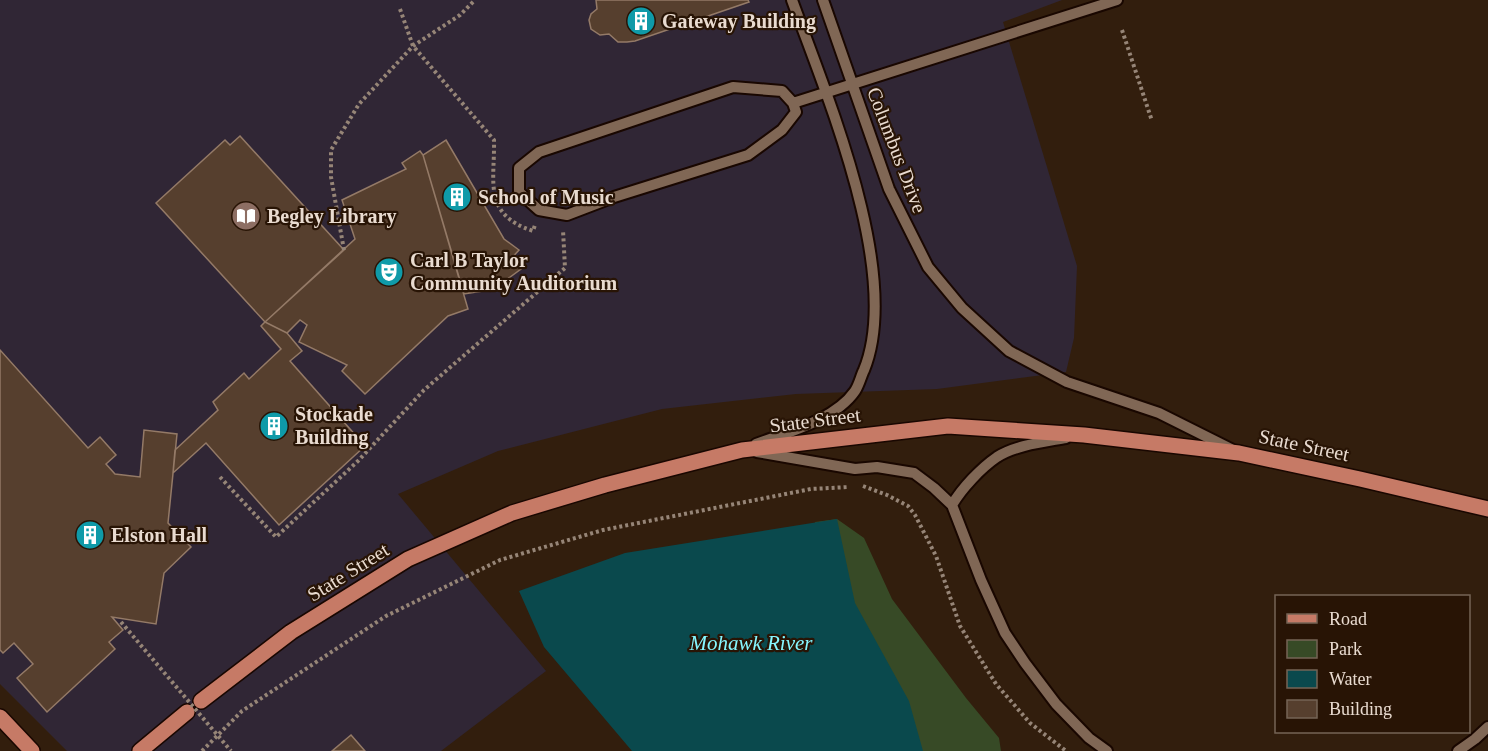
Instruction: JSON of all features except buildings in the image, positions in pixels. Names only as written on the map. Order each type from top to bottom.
[{"type":"main road","name":"State Street","points":[[201,701],[291,632],[408,559],[512,513],[605,485],[742,450],[948,426],[1084,435],[1239,453],[1360,478],[1488,509]]},
{"type":"main road","points":[[140,751],[187,712]]},
{"type":"main road","points":[[0,717],[32,751]]},
{"type":"lane","points":[[742,450],[827,416],[855,391],[870,354],[873,327],[873,273],[864,218],[826,93],[792,0]]},
{"type":"lane","name":"Columbus Drive","points":[[823,0],[889,189],[928,267],[962,308],[1009,351],[1067,382],[1159,413],[1239,453]]},
{"type":"lane","points":[[793,103],[1117,0]]},
{"type":"lane","points":[[733,87],[782,91],[793,103],[796,112],[782,130],[748,155],[614,197],[567,215],[539,210],[519,192],[519,168],[539,152],[733,87]]},
{"type":"lane","points":[[952,505],[962,489],[998,457],[1029,445],[1084,435]]},
{"type":"lane","points":[[742,450],[855,469],[877,467],[914,473],[934,488],[952,505],[981,580],[1005,633],[1056,704],[1089,738],[1107,751]]},
{"type":"lane","points":[[1458,751],[1488,727]]},
{"type":"path","points":[[344,250],[331,177],[331,150],[359,104],[413,46],[460,15],[475,0]]},
{"type":"path","points":[[400,9],[413,46],[494,140],[493,183],[495,199],[503,213],[515,225],[532,231],[539,210]]},
{"type":"path","points":[[1122,30],[1152,121]]},
{"type":"path","points":[[220,477],[276,537],[358,461],[424,390],[565,268],[564,235],[559,214]]},
{"type":"path","points":[[202,751],[242,711],[386,616],[500,560],[603,530],[811,489],[862,486],[908,506],[915,515],[936,556],[960,627],[996,684],[1030,723],[1066,751]]},
{"type":"path","points":[[121,622],[231,751]]},
{"type":"shaded area","points":[[0,0],[1062,0],[1003,22],[1077,266],[1074,338],[1066,372],[937,389],[796,394],[662,409],[498,451],[398,494],[546,671],[441,751],[67,751],[0,684]]},
{"type":"green space","points":[[837,519],[864,538],[892,599],[999,738],[1001,751],[851,751],[815,522]]},
{"type":"water","name":"Mohawk River","points":[[837,519],[855,603],[909,701],[923,751],[632,751],[544,647],[519,591],[625,553]]},
{"type":"place","name":"Gateway Building","points":[[641,21]]},
{"type":"place","name":"School of Music","points":[[457,197]]},
{"type":"place","name":"Begley Library","points":[[246,216]]},
{"type":"place","name":"Carl B Taylor Community Auditorium","points":[[389,272]]},
{"type":"place","name":"Stockade Building","points":[[274,426]]},
{"type":"place","name":"Elston Hall","points":[[90,535]]}]
